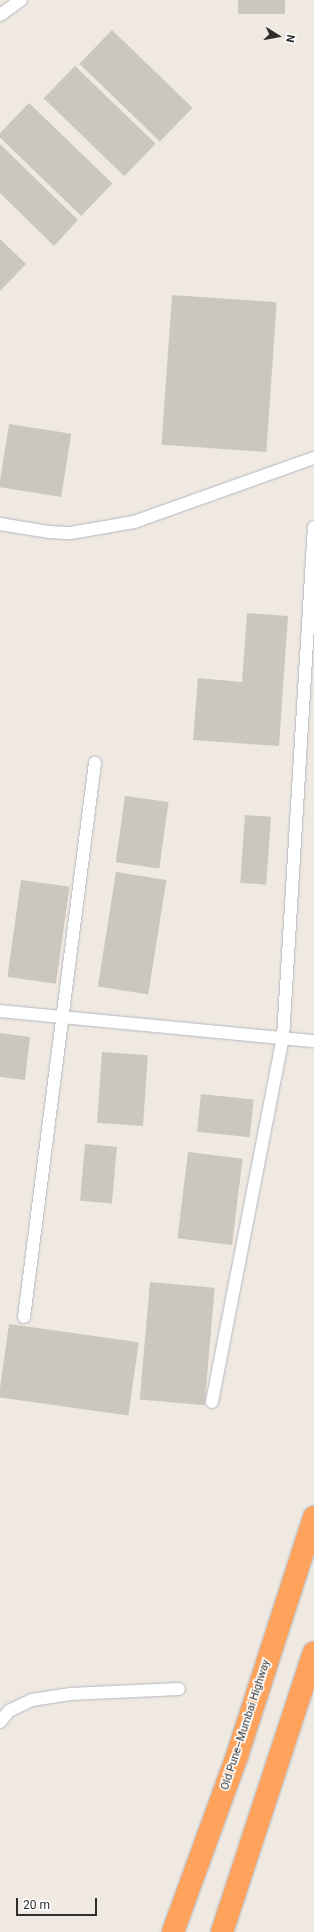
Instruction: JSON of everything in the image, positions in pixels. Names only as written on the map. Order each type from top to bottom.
[{"type":"highway","name":"Old Pune–Mumbai Highway","points":[[173,1932],[237,1756],[314,1517]]},
{"type":"highway","points":[[222,1932],[314,1653]]},
{"type":"highway","points":[[291,1726],[314,1693]]},
{"type":"lane","points":[[0,15],[21,0]]},
{"type":"lane","points":[[0,524],[49,532],[71,533],[134,522],[314,458]]},
{"type":"lane","points":[[212,1402],[283,1038],[314,527]]},
{"type":"lane","points":[[24,1317],[65,1017],[95,763]]},
{"type":"lane","points":[[0,1010],[314,1041]]},
{"type":"lane","points":[[0,1722],[9,1711],[32,1700],[70,1694],[179,1689]]},
{"type":"building","points":[[238,0],[285,0],[285,14],[238,14]]},
{"type":"building","points":[[112,30],[193,108],[160,142],[79,64]]},
{"type":"building","points":[[75,66],[156,144],[124,176],[44,98]]},
{"type":"building","points":[[29,103],[112,184],[81,216],[0,138],[0,133]]},
{"type":"building","points":[[0,144],[78,220],[54,246],[0,193]]},
{"type":"building","points":[[0,239],[26,264],[0,291]]},
{"type":"building","points":[[172,295],[277,302],[266,452],[162,445]]},
{"type":"building","points":[[9,424],[71,434],[61,497],[0,487]]},
{"type":"building","points":[[247,613],[288,616],[279,746],[193,740],[198,678],[242,682]]},
{"type":"building","points":[[125,796],[169,802],[159,868],[116,862]]},
{"type":"building","points":[[245,815],[271,817],[266,885],[240,883]]},
{"type":"building","points":[[116,872],[166,880],[148,995],[98,987]]},
{"type":"building","points":[[21,880],[70,887],[56,984],[7,977]]},
{"type":"building","points":[[0,1033],[30,1037],[25,1080],[0,1077]]},
{"type":"building","points":[[102,1052],[148,1055],[143,1126],[97,1123]]},
{"type":"building","points":[[201,1094],[254,1100],[250,1137],[197,1132]]},
{"type":"building","points":[[85,1144],[117,1147],[112,1204],[80,1201]]},
{"type":"building","points":[[188,1152],[243,1159],[232,1245],[177,1238]]},
{"type":"building","points":[[150,1282],[215,1288],[204,1405],[140,1400]]},
{"type":"building","points":[[9,1324],[139,1342],[128,1416],[0,1397]]}]
